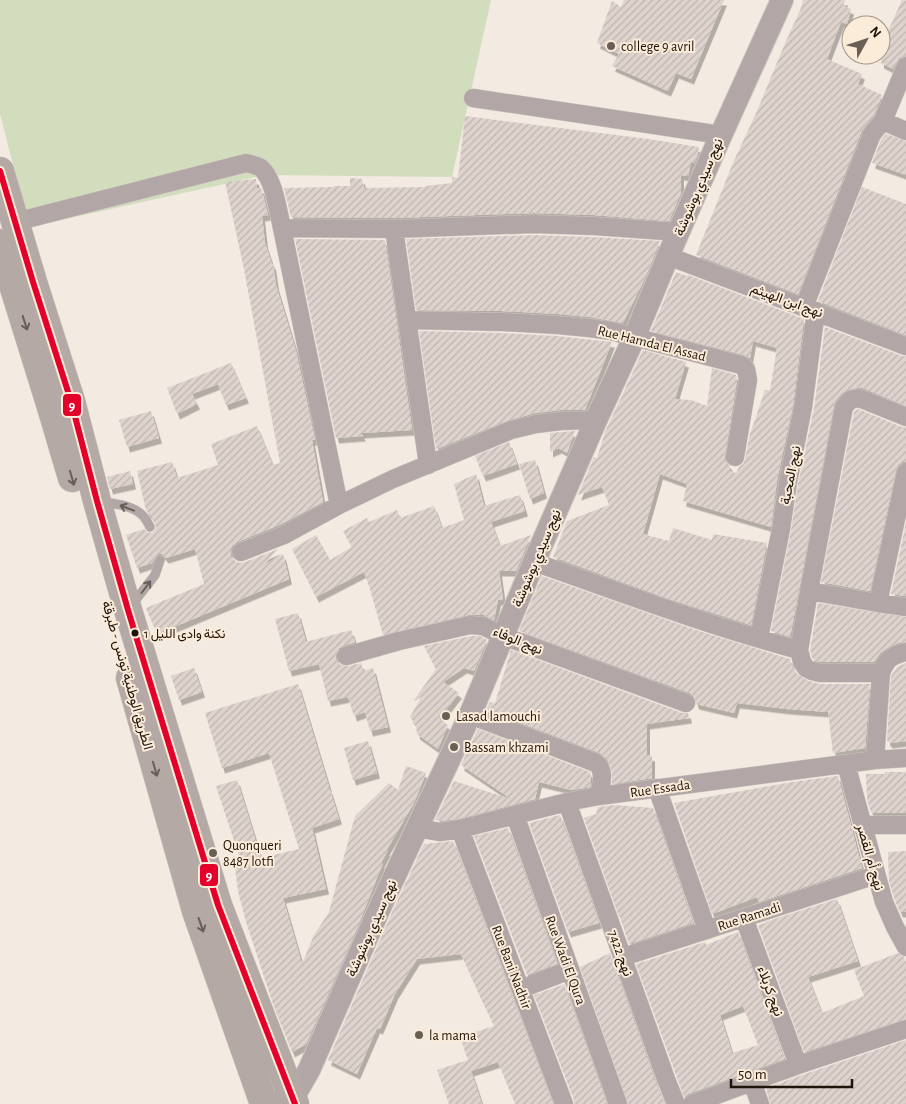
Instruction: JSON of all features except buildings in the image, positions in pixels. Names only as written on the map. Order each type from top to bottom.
[{"type":"main road","name":"الطريق الوطنية تونس - طبرقة","points":[[0,171],[7,232],[23,286],[52,407],[196,911],[264,1104]]},
{"type":"main road","name":"الطريق الوطنية تونس - طبرقة","points":[[23,286],[71,402],[128,610],[218,905],[287,1101]]},
{"type":"street","name":"نهج سيدي بوشوشة","points":[[287,1101],[298,1089],[309,1070],[416,828],[470,715],[534,562],[782,0]]},
{"type":"street","name":"نهج المحبة","points":[[759,638],[803,407],[810,309],[872,134],[883,121],[906,66]]},
{"type":"street","points":[[473,98],[721,135]]},
{"type":"street","points":[[883,121],[906,131]]},
{"type":"street","points":[[7,232],[246,163],[254,164],[262,169],[272,187],[282,228],[339,505]]},
{"type":"street","points":[[282,228],[394,229],[534,224],[679,232]]},
{"type":"street","points":[[394,229],[428,465]]},
{"type":"street","name":"نهج ابن الهيثم","points":[[668,256],[906,346]]},
{"type":"street","name":"Rue Hamda El Assad","points":[[407,320],[558,325],[612,331],[741,365],[746,369],[748,380],[735,457]]},
{"type":"street","points":[[881,673],[820,673],[812,671],[806,668],[802,662],[799,650],[844,407],[850,400],[859,398],[906,417]]},
{"type":"street","points":[[241,552],[284,535],[339,505],[393,479],[511,430],[561,421],[596,420]]},
{"type":"street","points":[[878,603],[906,472]]},
{"type":"street","points":[[534,562],[677,612],[799,650]]},
{"type":"street","points":[[809,591],[906,607]]},
{"type":"street","name":"نهج الوفاء","points":[[346,656],[399,641],[470,625],[483,626],[504,636],[686,703]]},
{"type":"street","points":[[874,760],[881,673],[885,662],[891,657],[906,652]]},
{"type":"street","points":[[470,715],[596,762],[602,770],[599,796]]},
{"type":"street","name":"Rue Essada","points":[[416,828],[440,832],[599,796],[874,760],[906,758]]},
{"type":"street","name":"نهج أم القصر","points":[[846,764],[876,875],[889,914],[906,947]]},
{"type":"street","points":[[657,788],[707,930]]},
{"type":"street","name":"نهج 7422","points":[[567,802],[676,1104]]},
{"type":"street","name":"Rue Wadi El Qura","points":[[515,815],[618,1104]]},
{"type":"street","points":[[862,825],[906,825]]},
{"type":"street","name":"Rue Bani Nadhir","points":[[460,829],[564,1104]]},
{"type":"street","name":"Rue Ramadi","points":[[622,957],[876,875]]},
{"type":"street","name":"نهج كربلاء","points":[[744,918],[798,1065]]},
{"type":"street","points":[[521,989],[570,970]]},
{"type":"street","points":[[692,1104],[798,1065],[906,1029]]},
{"type":"street","points":[[752,1082],[760,1104]]},
{"type":"lane","points":[[97,501],[130,508],[142,514],[150,527]]},
{"type":"lane","points":[[128,610],[155,575],[160,560]]},
{"type":"green space","points":[[0,0],[491,0],[452,177],[265,175],[29,227],[0,114]]},
{"type":"transit line","name":"9","points":[[0,171],[71,401],[128,610],[218,905],[295,1104]]},
{"type":"place","name":"college 9 avril","points":[[611,46]]},
{"type":"place","name":"نكنة وادى الليل 1","points":[[135,633]]},
{"type":"place","name":"Lasad lamouchi","points":[[446,716]]},
{"type":"place","name":"Bassam khzami","points":[[454,747]]},
{"type":"place","name":"Quonqueri 8487 lotfi","points":[[213,853]]},
{"type":"place","name":"la mama","points":[[419,1035]]}]
